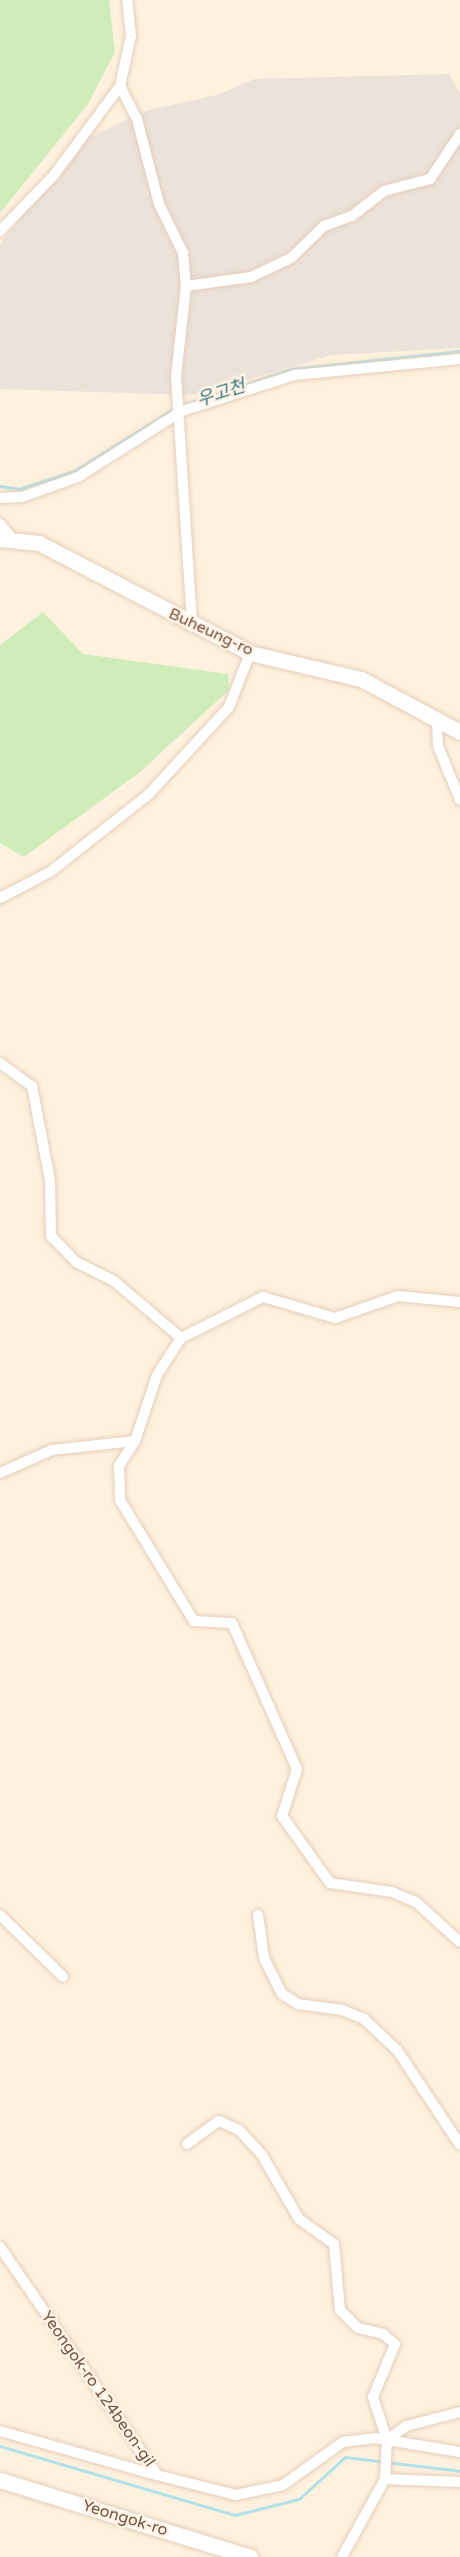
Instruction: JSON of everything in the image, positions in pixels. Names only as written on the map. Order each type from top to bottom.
[{"type":"main road","name":"Buheung-ro","points":[[3,533],[39,543],[192,626],[250,653],[361,679],[460,732]]},
{"type":"main road","name":"Yeongok-ro","points":[[0,2480],[250,2557]]},
{"type":"street","points":[[0,231],[54,175],[120,86],[131,36],[127,0]]},
{"type":"street","points":[[120,86],[137,119],[159,204],[183,253],[186,286],[176,376],[182,411],[179,480],[192,626]]},
{"type":"street","points":[[186,286],[250,277],[291,258],[324,226],[352,216],[384,191],[430,179],[460,134]]},
{"type":"street","points":[[0,498],[22,497],[78,477],[182,411],[295,375],[460,359]]},
{"type":"street","points":[[0,898],[50,872],[148,794],[229,707],[250,653]]},
{"type":"street","points":[[437,721],[438,746],[460,800]]},
{"type":"street","points":[[0,1063],[32,1086],[50,1180],[51,1236],[76,1262],[114,1281],[181,1338]]},
{"type":"street","points":[[460,1302],[398,1296],[334,1318],[262,1297],[181,1338],[157,1375],[135,1441],[119,1466],[120,1500],[194,1621],[232,1623],[297,1769],[282,1816],[330,1883],[392,1892],[416,1902],[460,1942]]},
{"type":"street","points":[[0,1473],[52,1450],[135,1441]]},
{"type":"street","points":[[258,1915],[264,1958],[282,1994],[298,2004],[342,2010],[364,2019],[397,2050],[460,2145]]},
{"type":"street","points":[[1,1916],[63,1977]]},
{"type":"street","points":[[187,2144],[219,2121],[239,2130],[262,2155],[299,2219],[334,2244],[340,2310],[358,2328],[383,2334],[395,2344],[373,2397],[387,2440],[385,2474],[342,2557]]},
{"type":"street","name":"Yeongok-ro 124beon-gil","points":[[0,2247],[157,2475],[236,2495],[283,2485],[343,2442],[387,2440],[406,2426],[460,2412]]},
{"type":"street","points":[[0,2431],[157,2475]]},
{"type":"street","points":[[387,2440],[460,2452]]},
{"type":"street","points":[[385,2474],[460,2482]]},
{"type":"shaded area","points":[[449,74],[460,94],[460,348],[332,355],[194,395],[0,389],[0,244],[84,139],[148,110],[217,95],[254,79]]},
{"type":"green space","points":[[0,0],[109,0],[115,52],[88,104],[0,213]]},
{"type":"green space","points":[[43,612],[83,654],[228,674],[229,690],[140,772],[24,857],[0,843],[0,645]]},
{"type":"waterway","name":"우고천","points":[[181,406],[291,369],[460,351]]},
{"type":"waterway","name":"우고천","points":[[0,486],[19,489],[74,471],[175,408]]},
{"type":"waterway","points":[[0,2446],[235,2515],[299,2499],[345,2457],[460,2471]]}]
